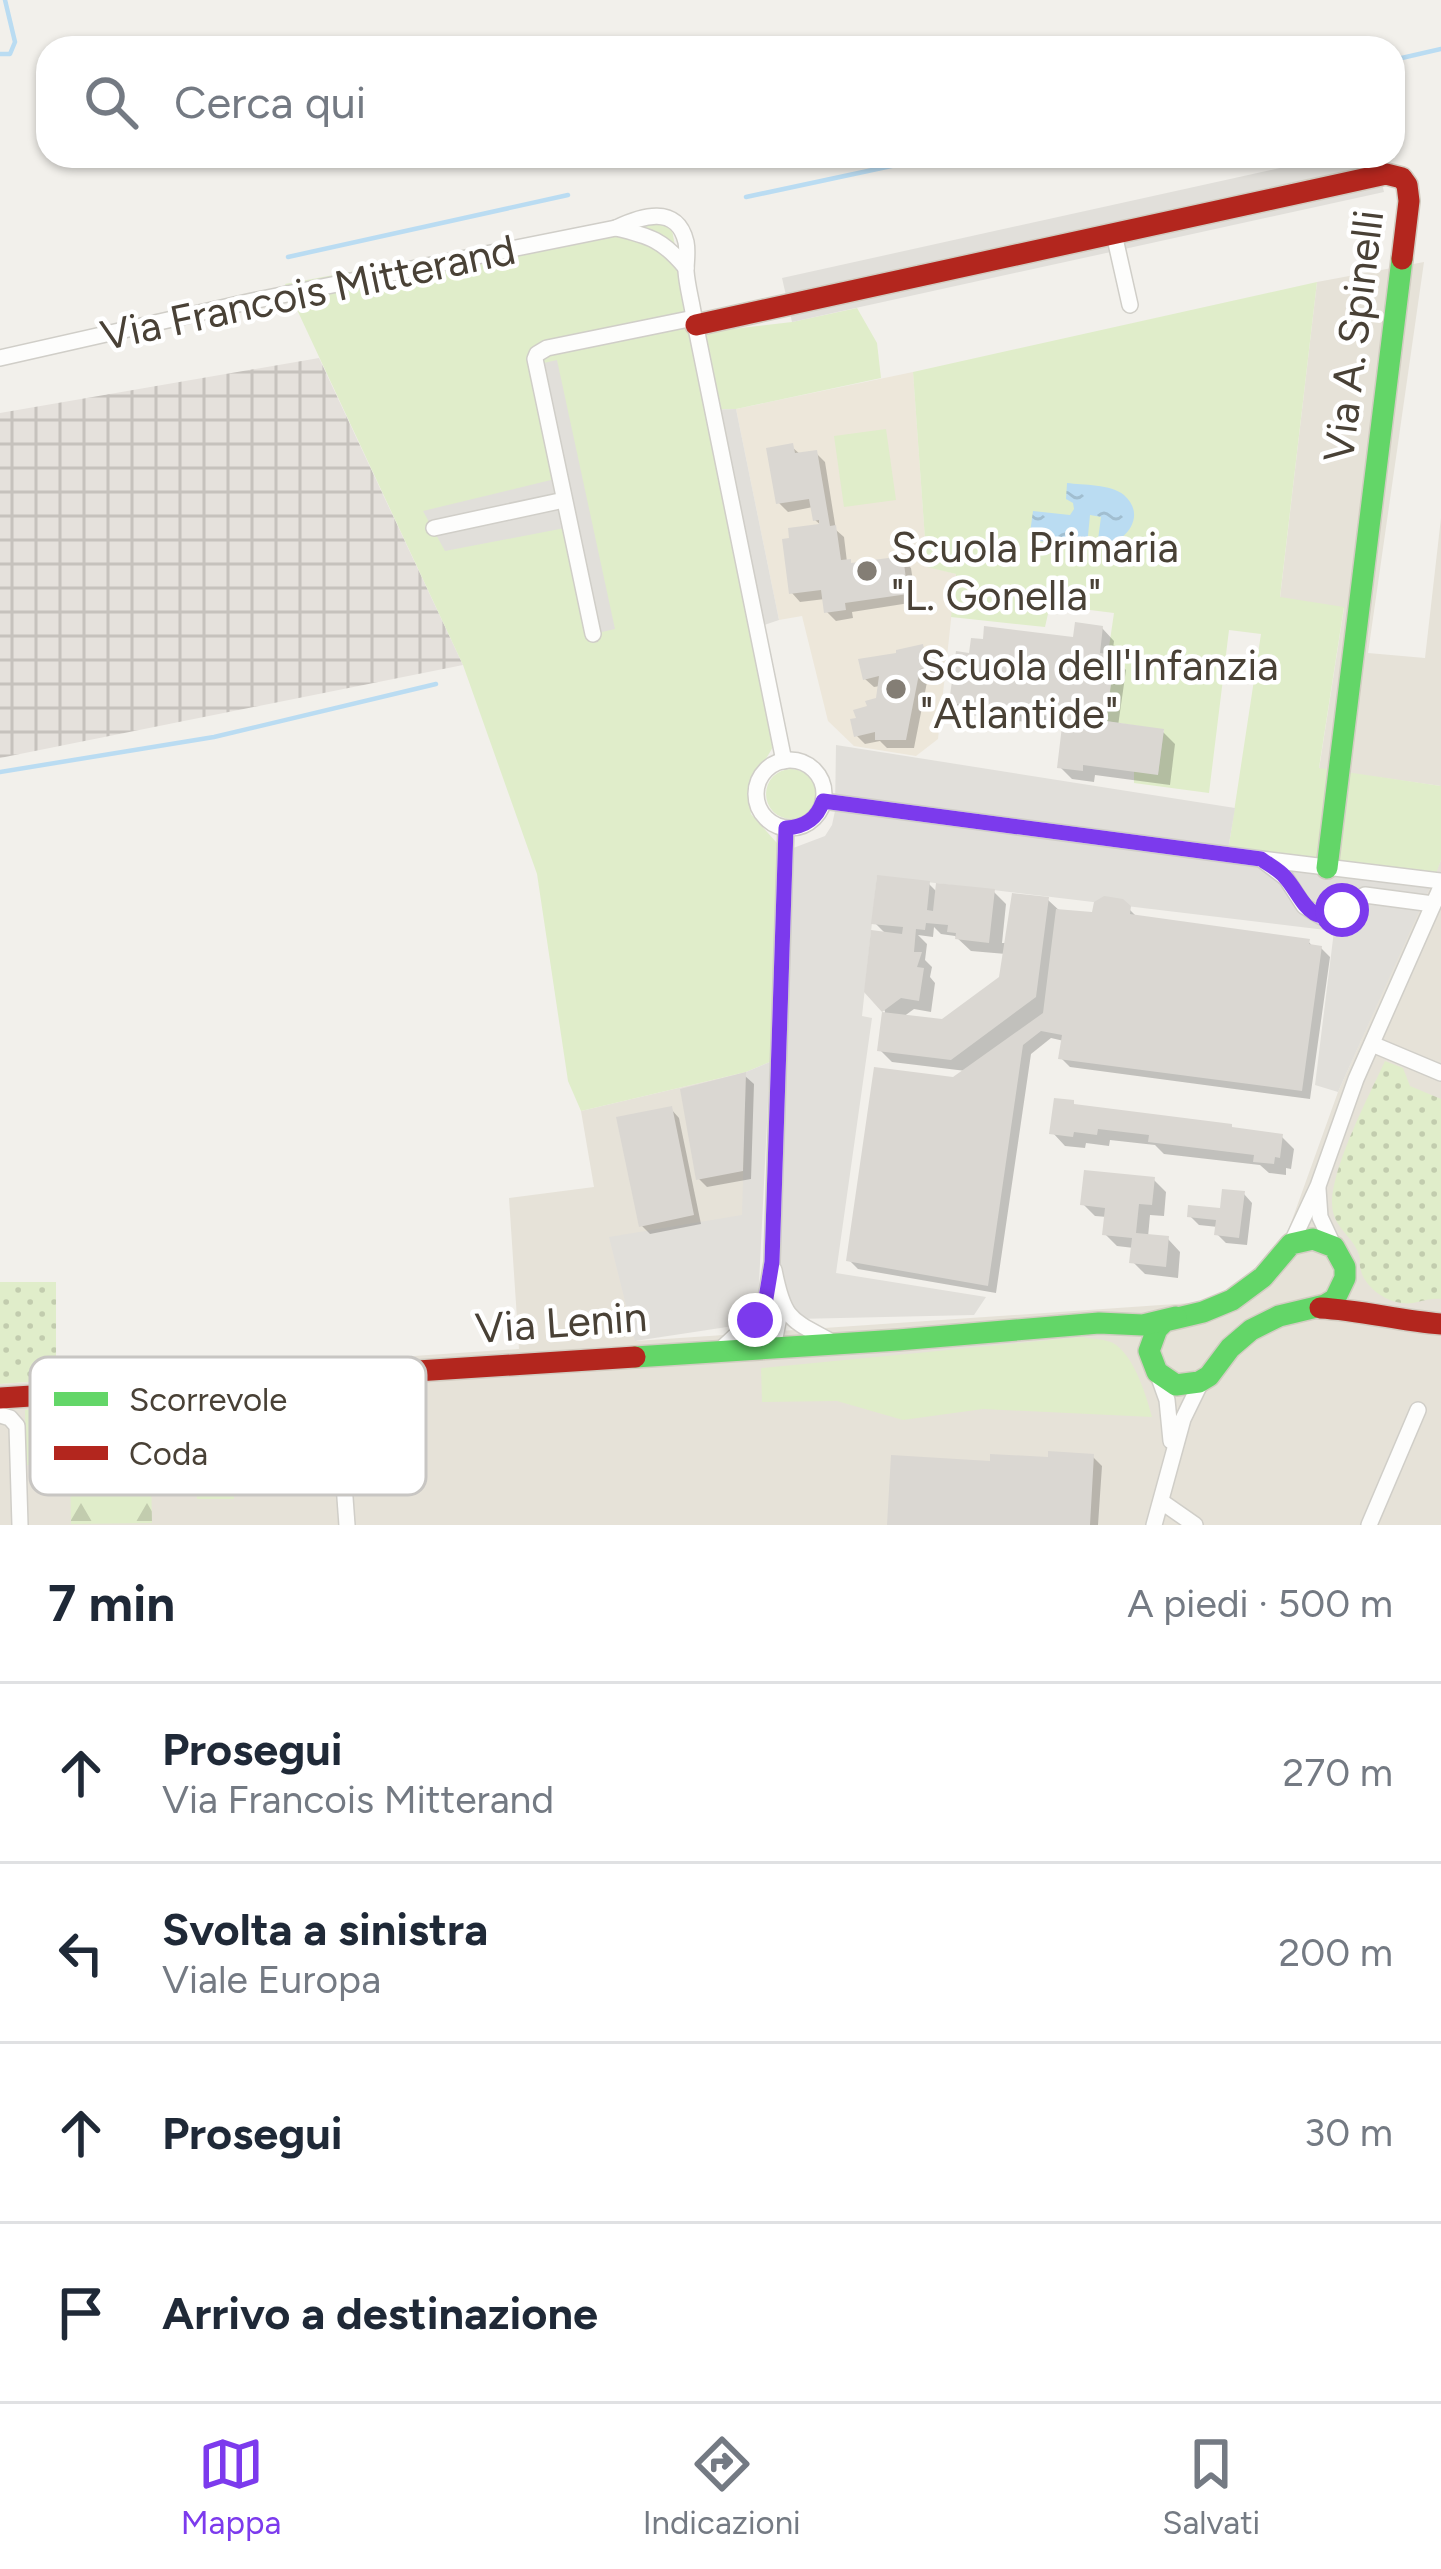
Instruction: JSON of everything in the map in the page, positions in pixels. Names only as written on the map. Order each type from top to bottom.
[{"type":"main road","name":"Via A. Spinelli","points":[[695,322],[1386,174],[1404,178],[1409,187],[1320,867]]},
{"type":"main road","points":[[1291,1244],[1313,1239],[1339,1257],[1355,1292],[1393,1319]]},
{"type":"main road","name":"Via Lenin","points":[[426,1370],[1100,1323],[1143,1325],[1216,1307],[1249,1290],[1291,1244]]},
{"type":"main road","points":[[1176,1317],[1165,1321],[1151,1339],[1154,1367],[1176,1385],[1188,1385],[1202,1381],[1250,1330],[1335,1299],[1342,1289],[1339,1257]]},
{"type":"main road","points":[[1314,1308],[1441,1324]]},
{"type":"main road","name":"Via Lenin","points":[[1055,1328],[1116,1332],[1141,1346],[1154,1367]]},
{"type":"main road","name":"Via Lenin","points":[[0,1398],[30,1396]]},
{"type":"street","name":"Via Francois Mitterand","points":[[0,358],[252,301],[616,228],[651,215],[680,226],[688,256],[686,268]]},
{"type":"street","points":[[616,228],[665,245],[686,268],[784,761]]},
{"type":"street","points":[[1114,234],[1130,305]]},
{"type":"street","points":[[593,634],[535,365],[537,354],[547,348],[695,322]]},
{"type":"street","points":[[434,528],[564,500]]},
{"type":"street","points":[[795,760],[814,770],[824,790],[823,801],[806,824],[786,828],[760,811],[756,790],[765,771],[795,760]]},
{"type":"street","points":[[823,801],[1441,884],[1291,1244]]},
{"type":"street","points":[[773,1348],[766,1327],[772,1308],[786,828]]},
{"type":"street","points":[[1261,859],[1289,883],[1304,906],[1322,917],[1365,895],[1433,904]]},
{"type":"street","points":[[1289,883],[1298,871],[1320,867]]},
{"type":"street","points":[[1388,897],[1400,889],[1397,876]]},
{"type":"street","points":[[1372,1044],[1441,1072]]},
{"type":"street","points":[[1318,1186],[1320,1217],[1339,1257]]},
{"type":"street","points":[[772,1308],[837,1344]]},
{"type":"street","points":[[718,1352],[772,1308]]},
{"type":"street","points":[[1154,1367],[1169,1412],[1172,1456]]},
{"type":"street","points":[[1154,1525],[1188,1405],[1202,1381]]},
{"type":"street","points":[[1369,1525],[1418,1410]]},
{"type":"street","points":[[0,1415],[17,1426],[20,1525]]},
{"type":"street","points":[[345,1495],[347,1525]]},
{"type":"street","points":[[1162,1502],[1195,1525]]},
{"type":"shaded area","points":[[1280,168],[1379,168],[1384,192],[792,322],[782,278]]},
{"type":"shaded area","points":[[1424,262],[1368,653],[1425,658],[1441,518],[1441,786],[1319,769],[1344,608],[1280,598],[1317,282]]},
{"type":"shaded area","points":[[319,358],[463,665],[0,758],[0,413]]},
{"type":"shaded area","points":[[557,360],[615,629],[593,634],[570,527],[445,551],[423,511],[559,478],[535,365]]},
{"type":"shaded area","points":[[913,372],[927,566],[956,574],[938,739],[916,756],[854,746],[828,721],[802,616],[779,620],[736,409]]},
{"type":"shaded area","points":[[736,409],[779,620],[755,628],[706,410]]},
{"type":"shaded area","points":[[836,745],[1235,808],[1228,850],[1435,876],[1338,1092],[1315,1085],[1334,931],[877,876],[862,1016],[872,1018],[836,1273],[986,1297],[974,1315],[796,1319],[775,1294],[788,850],[825,836],[832,825]]},
{"type":"shaded area","points":[[1441,860],[1441,1525],[0,1525],[0,1384],[30,1382],[30,1495],[426,1495],[426,1357],[400,1357],[519,1349],[509,1198],[594,1187],[581,1111],[746,1072],[743,1215],[636,1341],[1214,1298],[1274,1252],[1287,1234],[1338,1092]]},
{"type":"shaded area","points":[[770,1062],[758,1304],[744,1320],[727,1327],[635,1341],[609,1237],[742,1215],[746,1072]]},
{"type":"green space","points":[[669,213],[691,334],[792,322],[857,308],[877,343],[881,378],[736,409],[707,410],[755,628],[773,747],[748,789],[751,814],[784,851],[770,1062],[746,1072],[581,1111],[568,1081],[537,874],[463,665],[285,284]]},
{"type":"green space","points":[[1317,282],[1280,597],[1344,607],[1319,768],[1441,786],[1441,860],[1435,876],[1228,851],[1261,634],[1229,630],[1209,793],[1134,783],[1134,771],[1158,774],[1164,730],[1106,721],[1114,613],[1050,605],[1045,627],[951,617],[956,574],[927,567],[913,372]]},
{"type":"green space","points":[[886,429],[896,500],[844,507],[834,436]]},
{"type":"green space","points":[[791,769],[809,776],[816,794],[809,812],[791,819],[773,812],[766,794],[773,776]]},
{"type":"green space","points":[[1385,1061],[1403,1068],[1410,1086],[1441,1099],[1441,1299],[1405,1303],[1375,1291],[1364,1278],[1355,1247],[1333,1212],[1342,1158]]},
{"type":"green space","points":[[0,1282],[56,1282],[56,1357],[30,1357],[30,1382],[0,1384]]},
{"type":"green space","points":[[1082,1337],[1110,1342],[1127,1357],[1152,1417],[983,1409],[903,1420],[837,1401],[762,1402],[761,1368]]},
{"type":"green space","points":[[25,1410],[30,1410],[30,1465],[26,1465]]},
{"type":"green space","points":[[71,1495],[151,1495],[152,1523],[71,1524]]},
{"type":"green space","points":[[197,1495],[234,1495],[234,1499],[197,1499]]},
{"type":"water","points":[[1067,483],[1104,487],[1124,495],[1134,512],[1130,529],[1116,542],[1097,547],[1101,517],[1090,515],[1087,546],[1029,540],[1033,511],[1070,515],[1074,509],[1066,499]]},
{"type":"building","points":[[793,443],[795,453],[817,450],[841,560],[851,559],[851,563],[903,556],[908,594],[845,603],[846,610],[824,613],[821,590],[789,594],[782,539],[789,538],[788,528],[819,524],[813,521],[809,499],[776,504],[766,448]]},
{"type":"building","points":[[1075,622],[1103,626],[1100,653],[1115,655],[1106,721],[1164,729],[1158,775],[1083,765],[1083,771],[1057,768],[1063,718],[949,703],[956,651],[969,653],[971,638],[983,639],[984,626],[1073,637]]},
{"type":"building","name":"Scuola dell'Infanzia \"Atlantide\"","points":[[923,644],[928,667],[920,669],[906,740],[875,740],[875,732],[854,737],[853,710],[876,698],[879,676],[863,680],[858,659]]},
{"type":"building","points":[[877,875],[930,881],[927,910],[933,911],[936,883],[995,889],[989,943],[955,939],[956,933],[947,932],[948,925],[926,923],[925,930],[916,929],[914,952],[922,952],[917,967],[924,968],[919,1001],[901,998],[882,1012],[864,992],[871,930],[902,934],[903,927],[871,924]]},
{"type":"building","points":[[1012,893],[1049,897],[1036,997],[951,1060],[877,1051],[882,1012],[942,1019],[999,977]]},
{"type":"building","points":[[1104,896],[1123,899],[1131,906],[1130,914],[1310,939],[1309,944],[1322,946],[1302,1091],[1058,1059],[1062,1035],[1041,1031],[1023,1045],[988,1286],[846,1261],[874,1067],[953,1077],[1043,1013],[1056,909],[1092,912],[1094,902]]},
{"type":"building","points":[[746,1072],[743,1171],[696,1180],[680,1089]]},
{"type":"building","points":[[1054,1098],[1283,1134],[1280,1158],[1275,1157],[1274,1164],[1253,1162],[1254,1155],[1148,1142],[1149,1135],[1098,1129],[1097,1135],[1049,1134]]},
{"type":"building","points":[[672,1106],[694,1215],[639,1227],[616,1117]]},
{"type":"building","points":[[1084,1170],[1155,1177],[1152,1205],[1139,1204],[1136,1233],[1169,1236],[1166,1267],[1129,1263],[1132,1238],[1102,1235],[1105,1208],[1080,1205]]},
{"type":"building","points":[[1222,1189],[1245,1191],[1239,1238],[1214,1235],[1216,1220],[1187,1217],[1188,1205],[1220,1208]]},
{"type":"building","points":[[1048,1451],[1094,1454],[1090,1525],[887,1525],[891,1455],[990,1461],[990,1454],[1048,1457]]},
{"type":"waterway","points":[[0,54],[10,54],[15,42],[5,0]]},
{"type":"waterway","points":[[1405,57],[1441,49]]},
{"type":"waterway","points":[[746,197],[882,168]]},
{"type":"waterway","points":[[288,257],[568,195]]},
{"type":"waterway","points":[[0,772],[214,737],[436,684]]},
{"type":"traffic: fast","points":[[1327,868],[1402,259]]},
{"type":"traffic: fast","points":[[1313,1239],[1334,1247],[1345,1267],[1335,1299],[1251,1330],[1199,1382],[1176,1385],[1157,1372],[1149,1351],[1165,1321],[1232,1300],[1263,1277],[1291,1244],[1313,1239]]},
{"type":"traffic: fast","points":[[635,1357],[1099,1323],[1143,1325],[1176,1317]]},
{"type":"traffic: jam","points":[[696,325],[1386,174],[1402,178],[1407,185],[1402,259]]},
{"type":"traffic: jam","points":[[1320,1308],[1441,1324]]},
{"type":"traffic: jam","points":[[426,1370],[635,1357]]},
{"type":"traffic: jam","points":[[0,1398],[30,1396]]},
{"type":"place","name":"Scuola Primaria \"L. Gonella\"","points":[[867,571]]},
{"type":"place","name":"Scuola dell'Infanzia \"Atlantide\"","points":[[896,689]]},
{"type":"route","points":[[755,1320],[764,1310],[772,1262],[786,828],[806,824],[823,801],[1261,859],[1286,878],[1311,912],[1322,917],[1342,910]]}]
